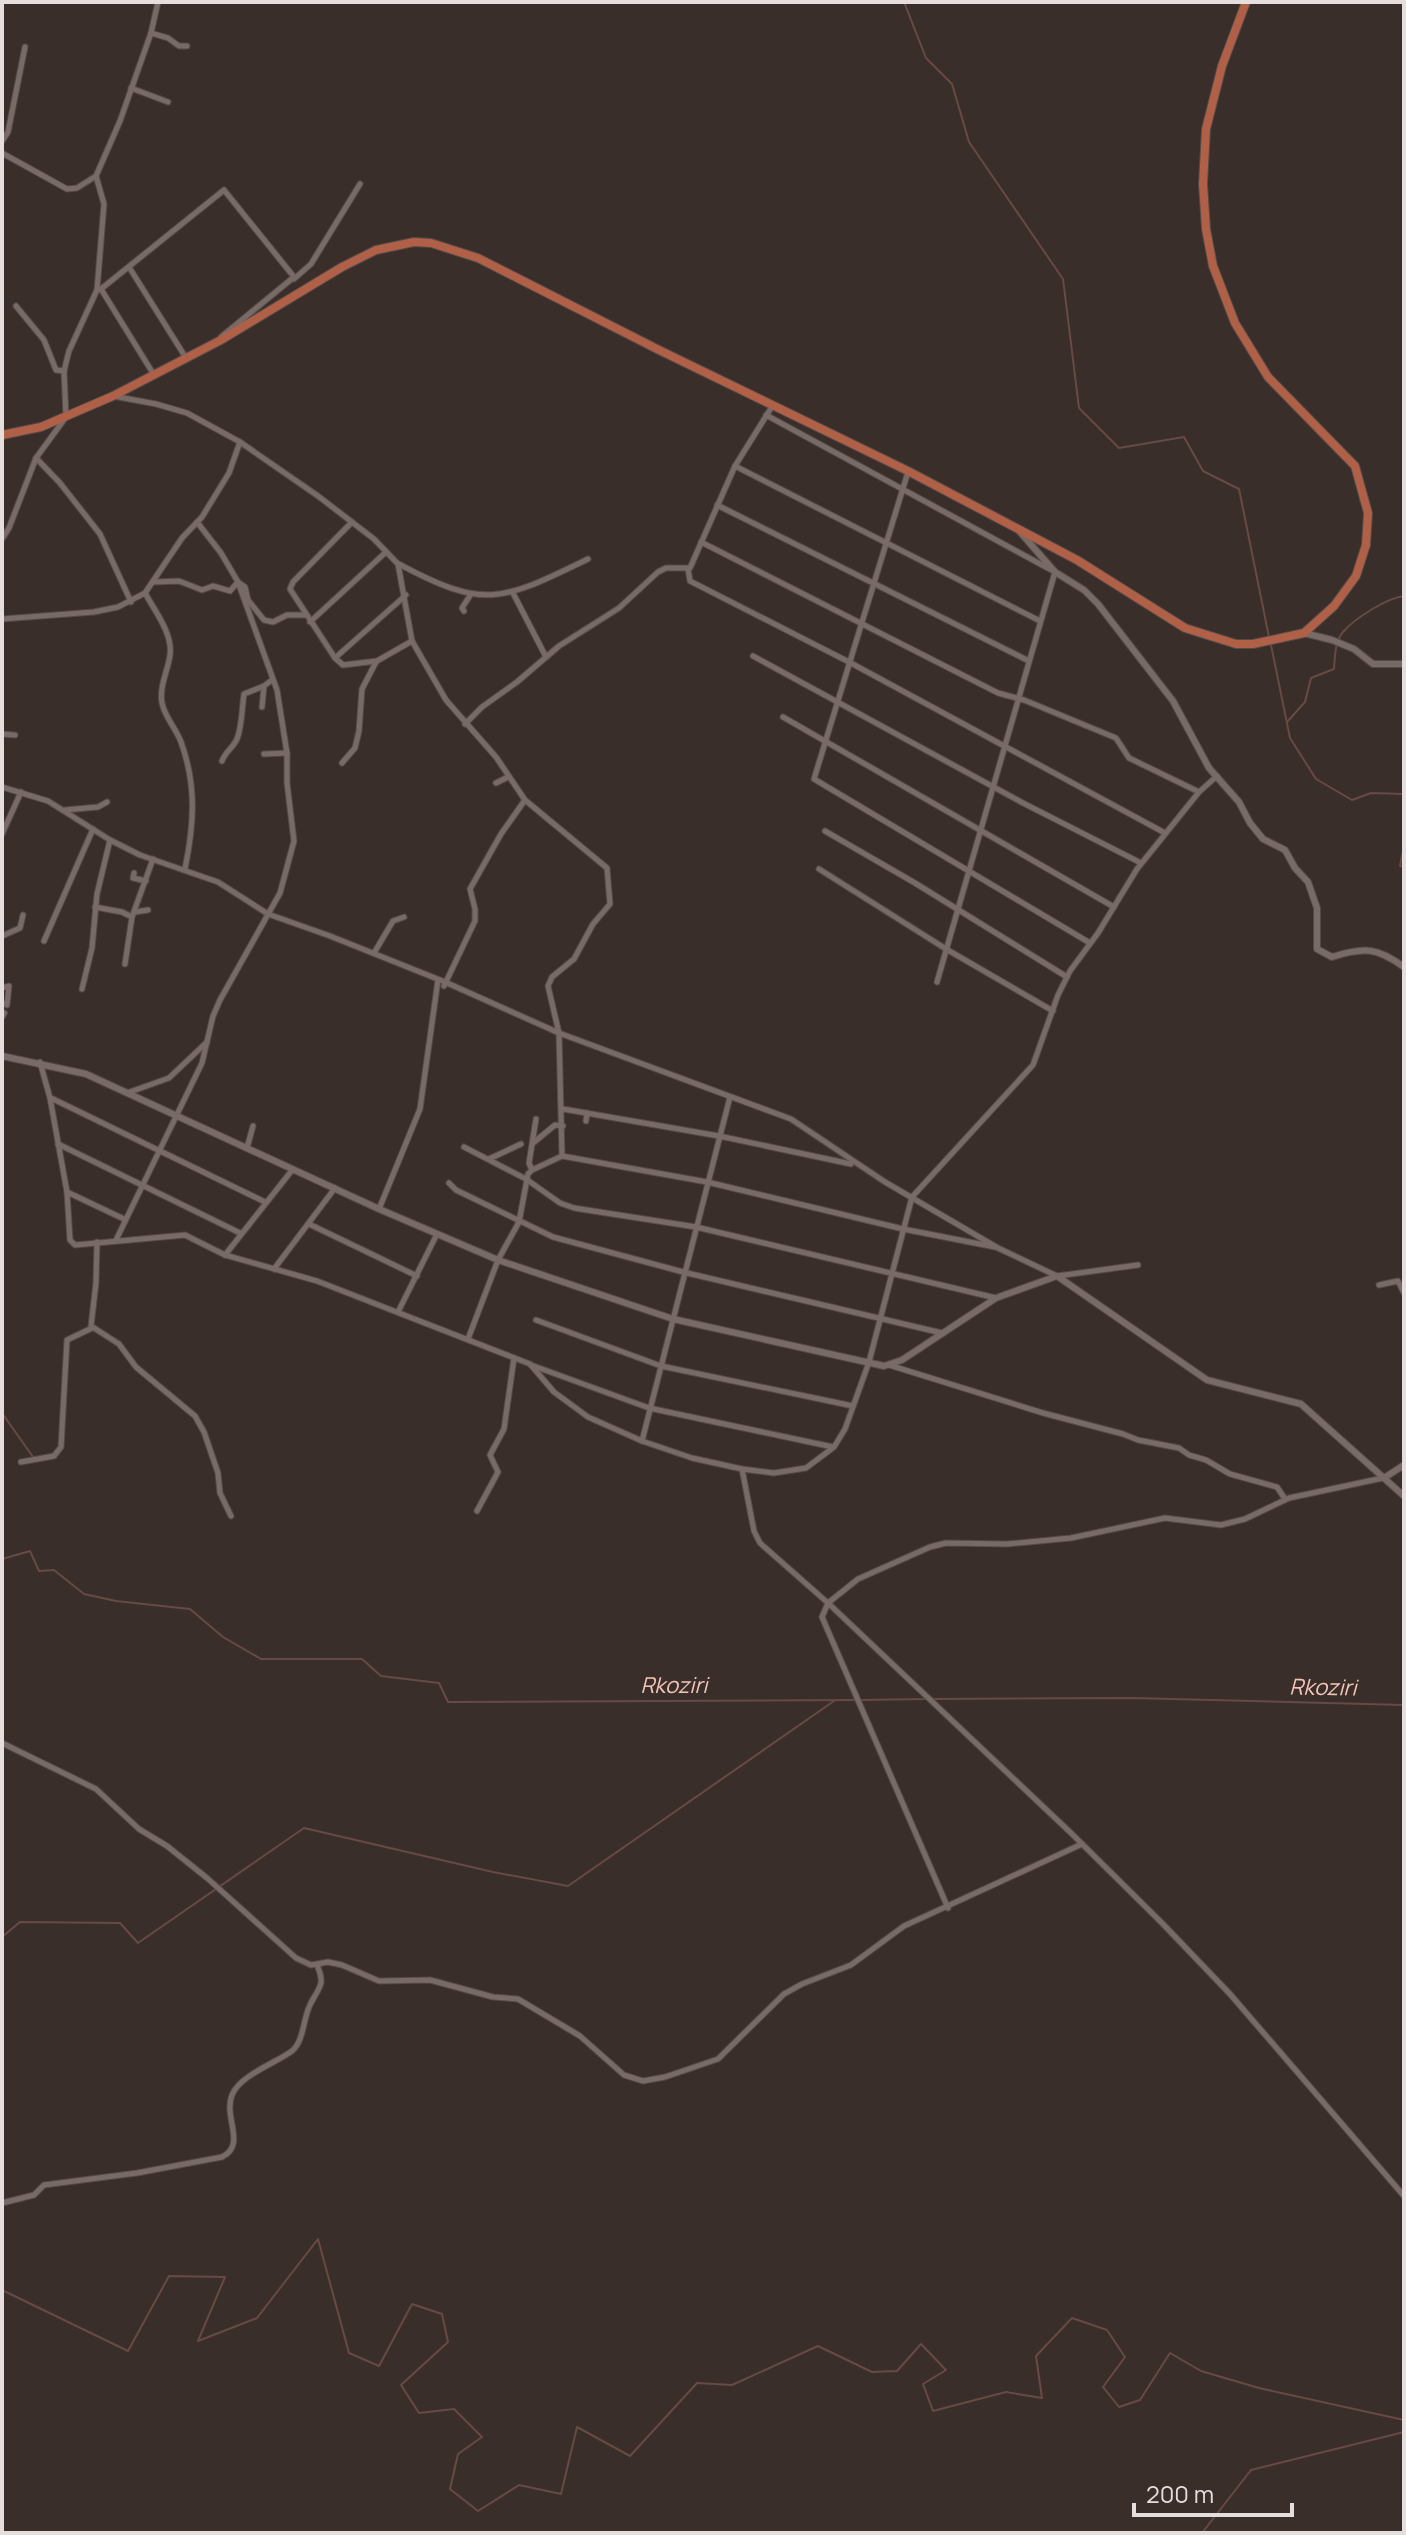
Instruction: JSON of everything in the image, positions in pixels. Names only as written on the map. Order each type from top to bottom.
[{"type":"main road","points":[[2,435],[41,427],[113,396],[219,342],[342,267],[376,250],[414,242],[431,243],[478,258],[908,471],[1077,560],[1185,628],[1215,640],[1236,644],[1253,644],[1304,633],[1342,598],[1356,576],[1366,545],[1368,513],[1355,466],[1268,377],[1235,323],[1213,266],[1206,229],[1202,173],[1206,129],[1222,66],[1246,2]]},
{"type":"street","points":[[2,153],[67,189],[77,188],[96,176],[151,33],[158,2]]},
{"type":"street","points":[[151,33],[168,38],[179,46],[187,46]]},
{"type":"street","points":[[2,141],[8,132],[25,47]]},
{"type":"street","points":[[131,88],[168,102]]},
{"type":"street","points":[[2,539],[36,458],[66,417],[64,371],[69,351],[99,289],[104,204],[96,176]]},
{"type":"street","points":[[219,342],[225,332],[311,264],[360,184]]},
{"type":"street","points":[[99,289],[224,190],[294,275],[294,280]]},
{"type":"street","points":[[129,267],[186,359]]},
{"type":"street","points":[[99,289],[154,375]]},
{"type":"street","points":[[16,306],[44,340],[56,370],[64,371]]},
{"type":"street","points":[[113,396],[187,413],[240,442],[352,522],[398,564],[440,586],[471,594],[496,596],[513,593],[588,559]]},
{"type":"street","points":[[773,404],[735,466],[688,569],[690,581],[849,662],[1165,833]]},
{"type":"street","points":[[766,415],[1084,590],[1173,701],[1195,744],[1239,802],[1250,823],[1263,839],[1285,850],[1308,882],[1317,908],[1317,949],[1332,957],[1359,949],[1392,957],[1404,967]]},
{"type":"street","points":[[2,619],[94,612],[131,602],[145,593],[229,473],[240,442]]},
{"type":"street","points":[[36,458],[100,534],[131,602]]},
{"type":"street","points":[[735,466],[1040,621]]},
{"type":"street","points":[[908,471],[814,779],[1090,943]]},
{"type":"street","points":[[717,505],[1029,661]]},
{"type":"street","points":[[115,1241],[202,1063],[220,1000],[280,893],[294,841],[287,753],[277,690],[238,582],[197,522]]},
{"type":"street","points":[[352,522],[290,585],[290,589],[335,658],[343,665],[377,661],[412,641]]},
{"type":"street","points":[[1017,528],[1055,572]]},
{"type":"street","points":[[701,542],[998,693],[1114,737],[1129,758],[1199,792]]},
{"type":"street","points":[[310,622],[386,552]]},
{"type":"street","points":[[398,564],[412,641],[446,700],[496,757],[525,800],[607,868],[610,904],[593,924],[574,959],[552,977],[548,986],[559,1033],[562,1156]]},
{"type":"street","points":[[465,724],[546,657],[619,608],[658,572],[666,568],[688,569]]},
{"type":"street","points":[[937,982],[1055,572]]},
{"type":"street","points":[[153,582],[179,581],[202,590],[213,586],[230,591],[238,582]]},
{"type":"street","points":[[238,582],[245,587],[248,600],[264,620],[273,622],[287,615],[306,615]]},
{"type":"street","points":[[145,593],[168,637],[171,654],[164,677],[162,702],[188,762],[194,796],[192,834],[185,869]]},
{"type":"street","points":[[513,593],[546,657]]},
{"type":"street","points":[[464,611],[462,608],[471,594]]},
{"type":"street","points":[[335,658],[406,595]]},
{"type":"street","points":[[1304,633],[1354,649],[1373,664],[1404,664]]},
{"type":"street","points":[[753,656],[1141,863]]},
{"type":"street","points":[[342,763],[355,748],[362,689],[377,661]]},
{"type":"street","points":[[222,761],[238,736],[244,694],[272,680]]},
{"type":"street","points":[[262,707],[264,686]]},
{"type":"street","points":[[783,717],[1114,907]]},
{"type":"street","points":[[2,734],[15,735]]},
{"type":"street","points":[[264,754],[287,753]]},
{"type":"street","points":[[530,1364],[554,1392],[588,1417],[642,1441],[692,1458],[774,1473],[806,1468],[834,1447],[845,1429],[869,1362],[912,1197],[1033,1065],[1067,977],[1141,863],[1199,792],[1217,776]]},
{"type":"street","points":[[496,783],[508,777]]},
{"type":"street","points":[[2,787],[48,801],[110,840],[218,882],[268,914],[374,953],[559,1033],[796,1122],[856,1165],[998,1248],[1057,1276],[1207,1380],[1301,1404],[1404,1496]]},
{"type":"street","points":[[2,834],[21,792]]},
{"type":"street","points":[[379,1209],[420,1109],[442,983],[475,921],[470,889],[501,834],[525,800]]},
{"type":"street","points":[[64,810],[98,807],[107,802]]},
{"type":"street","points":[[183,827],[192,834]]},
{"type":"street","points":[[44,941],[93,829]]},
{"type":"street","points":[[825,831],[1067,977]]},
{"type":"street","points":[[82,989],[110,840]]},
{"type":"street","points":[[125,964],[127,925],[153,859]]},
{"type":"street","points":[[819,869],[946,949],[1053,1011]]},
{"type":"street","points":[[134,873],[133,878],[146,881]]},
{"type":"street","points":[[95,907],[133,915],[148,910]]},
{"type":"street","points":[[2,936],[20,928],[23,915]]},
{"type":"street","points":[[374,953],[393,921],[404,917]]},
{"type":"street","points":[[2,988],[9,986],[7,1005],[2,1003]]},
{"type":"street","points":[[2,1011],[5,1013],[2,1018]]},
{"type":"street","points":[[127,1093],[169,1078],[207,1042]]},
{"type":"street","points":[[2,1056],[86,1074],[379,1209],[498,1260],[673,1319],[889,1365],[981,1396],[1138,1440],[1179,1448],[1230,1474],[1277,1487],[1285,1499]]},
{"type":"street","points":[[40,1062],[50,1098],[67,1192],[70,1240],[75,1245],[181,1234],[225,1255],[317,1281],[649,1408],[834,1447]]},
{"type":"street","points":[[642,1441],[730,1097]]},
{"type":"street","points":[[50,1098],[265,1202]]},
{"type":"street","points":[[563,1109],[719,1136],[856,1165]]},
{"type":"street","points":[[586,1121],[587,1113]]},
{"type":"street","points":[[532,1170],[529,1163],[536,1119]]},
{"type":"street","points":[[532,1144],[555,1125],[563,1126]]},
{"type":"street","points":[[247,1148],[253,1126]]},
{"type":"street","points":[[57,1143],[240,1233]]},
{"type":"street","points":[[489,1159],[521,1144]]},
{"type":"street","points":[[464,1147],[526,1179],[560,1203],[574,1208],[696,1227],[996,1298]]},
{"type":"street","points":[[468,1339],[498,1260],[519,1222],[526,1179],[532,1170],[562,1156],[707,1182],[903,1229],[998,1248]]},
{"type":"street","points":[[225,1255],[293,1169]]},
{"type":"street","points":[[449,1183],[456,1190],[553,1237],[683,1272],[943,1333]]},
{"type":"street","points":[[274,1269],[335,1188]]},
{"type":"street","points":[[67,1192],[124,1219]]},
{"type":"street","points":[[309,1224],[417,1276]]},
{"type":"street","points":[[398,1312],[437,1234]]},
{"type":"street","points":[[97,1242],[92,1328],[119,1344],[136,1367],[195,1416],[204,1432],[218,1473],[220,1493],[231,1516]]},
{"type":"street","points":[[889,1365],[902,1360],[996,1298],[1057,1276],[1138,1265]]},
{"type":"street","points":[[1379,1285],[1398,1281],[1404,1293]]},
{"type":"street","points":[[536,1320],[661,1366],[853,1406]]},
{"type":"street","points":[[21,1462],[54,1456],[61,1447],[67,1340],[92,1328]]},
{"type":"street","points":[[477,1511],[498,1472],[490,1455],[504,1429],[514,1358]]},
{"type":"street","points":[[948,1908],[822,1617],[828,1603],[858,1579],[946,1543],[1007,1544],[1071,1538],[1165,1518],[1221,1525],[1245,1519],[1285,1499],[1384,1478],[1404,1465]]},
{"type":"street","points":[[742,1469],[756,1538],[1082,1844],[1230,1994],[1404,2196]]},
{"type":"street","points":[[2,1743],[96,1789],[139,1829],[167,1846],[207,1878],[296,1958],[311,1965],[328,1962],[342,1965],[379,1981],[430,1980],[479,1994],[518,1999],[580,2036],[624,2075],[643,2081],[712,2063],[725,2054],[784,1994],[851,1965],[899,1929],[1082,1844]]},
{"type":"street","points":[[2,2203],[34,2195],[44,2185],[137,2173],[222,2157],[232,2151],[235,2146],[230,2118],[231,2098],[239,2086],[265,2065],[297,2046],[307,2010],[321,1983],[317,1965]]},
{"type":"waterway","points":[[831,2],[836,2]]},
{"type":"waterway","points":[[904,2],[926,58],[952,84],[969,142],[1063,279],[1079,408],[1119,448],[1184,437],[1203,471],[1239,489],[1269,637]]},
{"type":"waterway","points":[[1287,722],[1305,702],[1311,678],[1334,669],[1337,644],[1343,632],[1372,610],[1404,596]]},
{"type":"waterway","points":[[1271,645],[1290,738],[1316,779],[1352,800],[1371,793],[1404,794]]},
{"type":"waterway","points":[[1404,846],[1400,866],[1404,867]]},
{"type":"waterway","points":[[2,1413],[33,1457]]},
{"type":"waterway","name":"Rkoziri","points":[[2,1559],[30,1551],[39,1571],[54,1570],[84,1594],[116,1601],[190,1609],[223,1637],[261,1659],[362,1659],[381,1676],[439,1683],[448,1702],[855,1700]]},
{"type":"waterway","name":"Rkoziri","points":[[933,1699],[1131,1698],[1404,1705]]},
{"type":"waterway","name":"Rkoziri","points":[[861,1700],[927,1699]]},
{"type":"waterway","points":[[2,1937],[20,1922],[120,1923],[138,1943],[304,1828],[493,1872],[568,1886],[834,1701]]},
{"type":"waterway","points":[[2,2290],[128,2351],[169,2276],[225,2277],[198,2341],[257,2318],[318,2239],[349,2353],[379,2366],[412,2304],[442,2314],[448,2342],[401,2385],[419,2413],[454,2409],[482,2437],[458,2454],[450,2489],[478,2511],[519,2485],[561,2494],[577,2427],[630,2456],[697,2383],[732,2385],[818,2346],[872,2372],[897,2371],[921,2344],[946,2370],[923,2384],[933,2411],[1006,2392],[1042,2398],[1036,2356],[1072,2318],[1107,2330],[1125,2357],[1103,2387],[1119,2407],[1140,2400],[1170,2353],[1201,2371],[1259,2388],[1404,2420]]},
{"type":"waterway","points":[[1202,2533],[1251,2470],[1404,2432]]}]
